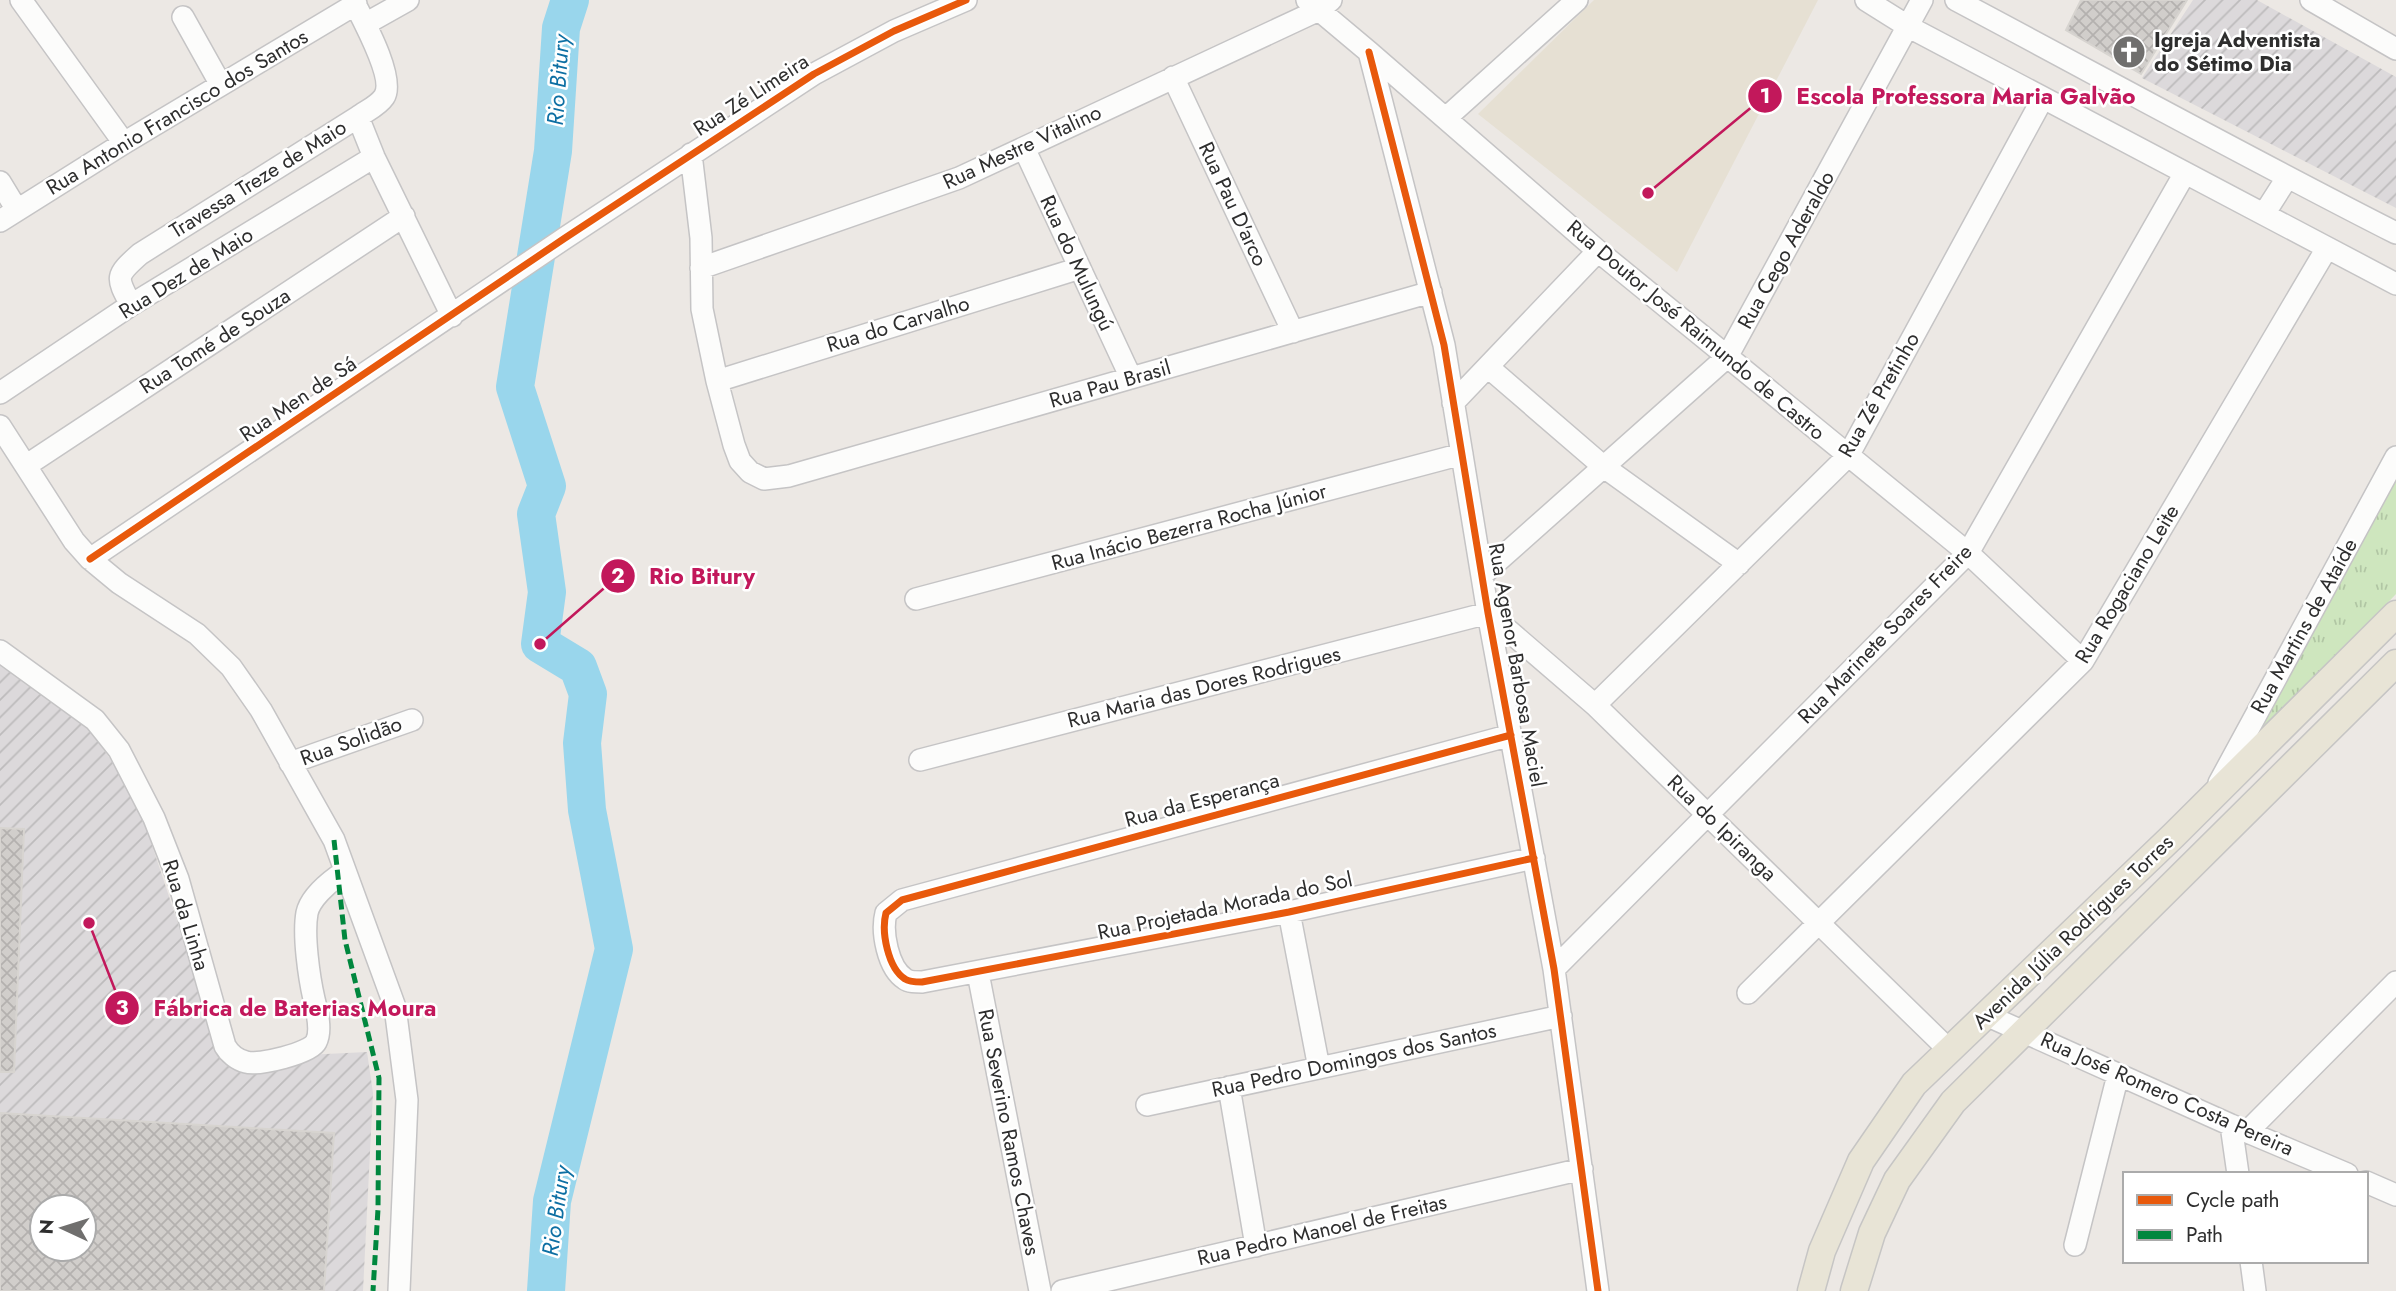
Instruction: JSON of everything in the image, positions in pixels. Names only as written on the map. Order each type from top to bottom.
[{"type":"main road","name":"Avenida Júlia Rodrigues Torres","points":[[1811,1291],[1822,1251],[1861,1161],[1914,1084],[2174,835],[2396,614]]},
{"type":"main road","name":"Avenida Júlia Rodrigues Torres","points":[[1854,1291],[1872,1233],[1897,1180],[1953,1102],[2396,663]]},
{"type":"main road","points":[[2174,835],[2197,860]]},
{"type":"main road","points":[[1921,1077],[1953,1102]]},
{"type":"street","points":[[21,0],[124,143]]},
{"type":"street","points":[[355,2],[366,23],[408,0]]},
{"type":"street","name":"Rua Zé Limeira","points":[[525,267],[814,74],[851,53],[967,0]]},
{"type":"street","points":[[1446,118],[1577,0]]},
{"type":"street","points":[[1867,0],[1909,27],[2396,284]]},
{"type":"street","points":[[1956,0],[2287,178],[2396,233]]},
{"type":"street","points":[[2311,0],[2396,49]]},
{"type":"street","name":"Rua Cego Aderaldo","points":[[1482,575],[1727,357],[1922,1]]},
{"type":"street","name":"Rua Antonio Francisco dos Santos","points":[[9,215],[355,2]]},
{"type":"street","name":"Rua Doutor José Raimundo de Castro","points":[[1319,3],[1369,52],[1598,251],[1968,553],[2083,661]]},
{"type":"street","name":"Rua Mestre Vitalino","points":[[701,268],[959,178],[1173,77],[1319,3]]},
{"type":"street","points":[[183,18],[221,85]]},
{"type":"street","name":"Travessa Treze de Maio","points":[[131,305],[118,277],[120,271],[139,254],[358,117],[383,98],[386,83],[366,23]]},
{"type":"street","name":"Rua Agenor Barbosa Maciel","points":[[1369,52],[1444,345],[1488,613],[1555,969],[1598,1291]]},
{"type":"street","name":"Rua Pau D'arco","points":[[1173,77],[1293,332]]},
{"type":"street","name":"Rua Zé Pretinho","points":[[1595,705],[1848,456],[2043,98]]},
{"type":"street","points":[[358,117],[374,157],[453,316]]},
{"type":"street","name":"Rua do Mulungú","points":[[1024,148],[1131,379]]},
{"type":"street","name":"Rua Pau Brasil","points":[[691,155],[701,238],[702,309],[717,381],[740,461],[750,472],[764,479],[789,476],[1431,292]]},
{"type":"street","name":"Rua Dez de Maio","points":[[0,393],[131,305],[374,157]]},
{"type":"street","name":"Rua Marinete Soares Freire","points":[[1555,969],[1968,553],[2185,173]]},
{"type":"street","points":[[2264,214],[2287,178]]},
{"type":"street","points":[[0,182],[9,215]]},
{"type":"street","name":"Rua Tomé de Souza","points":[[27,465],[404,216]]},
{"type":"street","name":"Rua Rogaciano Leite","points":[[1748,993],[2083,661],[2327,248]]},
{"type":"street","points":[[1453,403],[1598,251]]},
{"type":"street","name":"Rua Men de Sá","points":[[90,559],[525,267]]},
{"type":"street","name":"Rua do Carvalho","points":[[717,381],[1080,268]]},
{"type":"street","points":[[1488,367],[1604,467],[1739,564]]},
{"type":"street","points":[[0,426],[74,541],[90,559],[119,583],[197,634],[231,667],[261,710],[334,840],[395,1007],[407,1100],[399,1291]]},
{"type":"street","name":"Rua Inácio Bezerra Rocha Júnior","points":[[916,599],[1462,454]]},
{"type":"street","name":"Rua Martins de Ataíde","points":[[2213,794],[2396,457]]},
{"type":"street","name":"Rua do Ipiranga","points":[[1488,613],[1595,705],[1950,1050]]},
{"type":"street","name":"Rua Maria das Dores Rodrigues","points":[[920,760],[1488,613]]},
{"type":"street","name":"Rua da Linha","points":[[0,651],[95,720],[119,750],[154,818],[178,879],[225,1046],[229,1053],[246,1063],[308,1051],[316,1043],[319,1033],[309,977],[307,911],[326,886],[338,876]]},
{"type":"street","name":"Rua Solidão","points":[[290,763],[412,719]]},
{"type":"street","name":"Rua da Esperança","points":[[922,982],[907,981],[896,971],[884,934],[886,914],[902,900],[1511,735]]},
{"type":"street","name":"Rua Projetada Morada do Sol","points":[[922,982],[1290,912],[1534,858]]},
{"type":"street","points":[[1290,912],[1318,1068]]},
{"type":"street","name":"Rua Severino Ramos Chaves","points":[[978,973],[1040,1291]]},
{"type":"street","points":[[2238,1172],[2239,1128],[2396,982]]},
{"type":"street","name":"Rua José Romero Costa Pereira","points":[[1986,1015],[2342,1172]]},
{"type":"street","name":"Rua Pedro Domingos dos Santos","points":[[1147,1105],[1561,1016]]},
{"type":"street","points":[[2075,1245],[2118,1075]]},
{"type":"street","points":[[1229,1087],[1256,1246]]},
{"type":"street","name":"Rua Pedro Manoel de Freitas","points":[[1062,1291],[1582,1169]]},
{"type":"street","points":[[2368,1183],[2396,1195]]},
{"type":"street","points":[[2250,1263],[2255,1291]]},
{"type":"shaded area","points":[[1594,0],[1818,0],[1677,272],[1478,114]]},
{"type":"shaded area","points":[[2193,0],[2257,0],[2396,77],[2396,208],[2142,78]]},
{"type":"shaded area","points":[[0,665],[82,719],[135,794],[223,1059],[367,1052],[373,1093],[363,1291],[0,1291]]},
{"type":"green space","points":[[2396,470],[2396,594],[2253,745],[2245,742]]},
{"type":"building","name":"Igreja Adventista do Sétimo Dia","points":[[2081,0],[2187,0],[2141,74],[2066,30]]},
{"type":"building","points":[[0,828],[24,829],[14,1072],[0,1072]]},
{"type":"building","points":[[0,1113],[334,1133],[324,1291],[0,1291]]},
{"type":"waterway","name":"Rio Bitury","points":[[546,1291],[552,1201],[614,949],[587,810],[582,743],[588,694],[578,667],[540,644],[547,592],[536,514],[547,486],[515,387],[553,151],[561,28],[570,0]]},
{"type":"marked path","points":[[334,840],[345,940],[379,1078],[378,1209],[373,1291]]},
{"type":"cycle path","points":[[90,559],[565,238],[814,74],[894,31],[966,0]]},
{"type":"cycle path","points":[[1369,52],[1444,345],[1488,613],[1554,969],[1598,1291]]},
{"type":"cycle path","points":[[1511,735],[902,900],[886,913],[885,939],[890,958],[899,974],[909,981],[922,982],[1289,912],[1534,858]]},
{"type":"place","name":"Igreja Adventista do Sétimo Dia","points":[[2129,52]]},
{"type":"place","name":"Escola Professora Maria Galvão","points":[[1648,193]]},
{"type":"place","name":"Rio Bitury","points":[[540,644]]},
{"type":"place","name":"Fábrica de Baterias Moura","points":[[89,923]]}]
